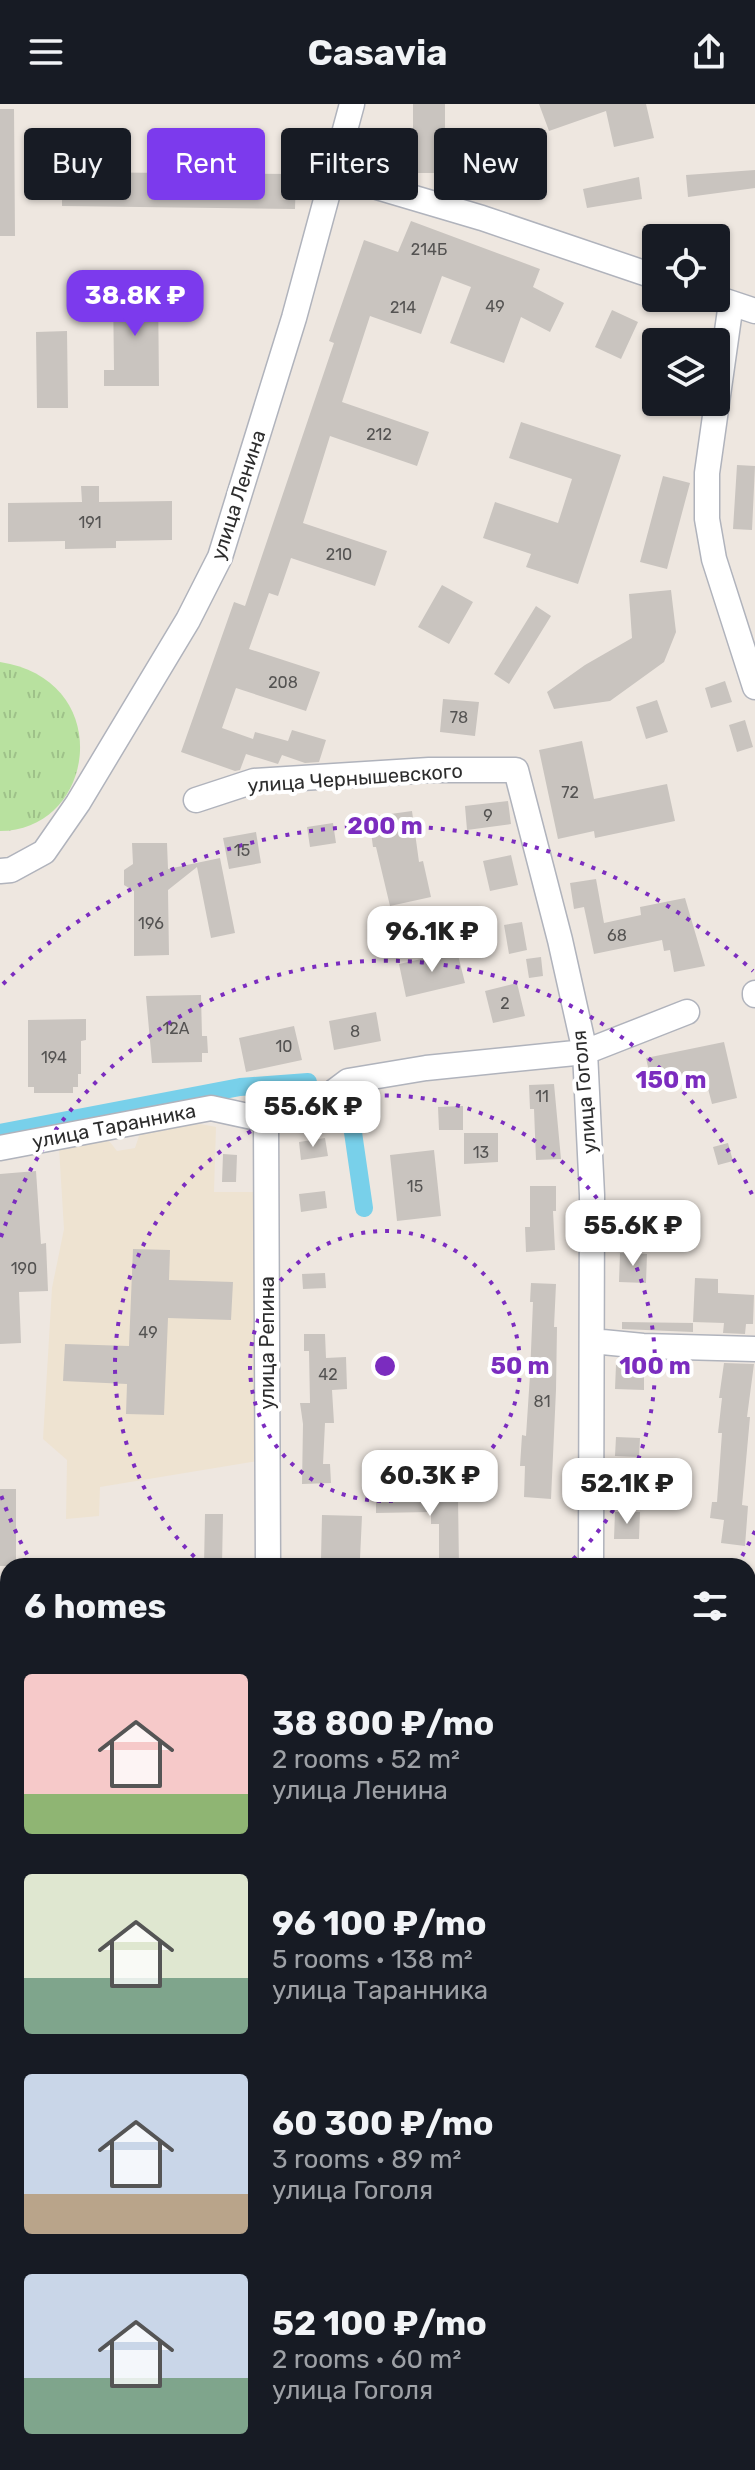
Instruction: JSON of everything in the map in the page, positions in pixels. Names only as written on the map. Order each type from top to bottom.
[{"type":"street","name":"улица Ленина","points":[[345,128],[352,104]]},
{"type":"street","points":[[418,199],[642,272]]},
{"type":"street","name":"улица Ленина","points":[[0,871],[11,870],[44,852],[78,803],[188,620],[220,557],[294,318],[326,200]]},
{"type":"street","points":[[730,302],[755,311]]},
{"type":"street","points":[[723,312],[707,473],[707,519],[714,559],[755,687]]},
{"type":"street","name":"улица Чернышевского","points":[[196,800],[254,781],[429,770],[516,770]]},
{"type":"street","name":"улица Гоголя","points":[[516,770],[585,1052],[592,1195],[591,1558]]},
{"type":"street","name":"улица Таранника","points":[[0,1148],[211,1108],[266,1120],[284,1110],[312,1108],[348,1081],[426,1068],[585,1052],[687,1012]]},
{"type":"street","name":"улица Репина","points":[[266,1120],[268,1558]]},
{"type":"street","points":[[592,1341],[643,1346],[755,1349]]},
{"type":"shaded area","points":[[200,1124],[216,1127],[214,1192],[258,1192],[258,1461],[100,1487],[99,1516],[66,1519],[67,1460],[43,1439],[52,1288],[64,1229],[59,1148],[106,1137],[117,1151],[135,1148],[140,1133]]},
{"type":"green space","points":[[0,662],[38,674],[63,696],[77,723],[80,753],[73,782],[57,807],[32,824],[0,831]]},
{"type":"building","points":[[413,104],[445,104],[445,128],[434,128],[434,173],[418,173],[418,128],[413,128]]},
{"type":"building","points":[[539,104],[646,104],[654,138],[614,147],[606,111],[549,131]]},
{"type":"building","points":[[0,109],[14,109],[15,236],[0,236]]},
{"type":"building","points":[[755,170],[755,188],[688,197],[686,175]]},
{"type":"building","points":[[131,173],[147,173],[147,200],[265,200],[265,174],[281,174],[281,200],[295,200],[295,209],[62,206],[62,200],[131,200]]},
{"type":"building","points":[[639,177],[642,199],[587,208],[583,189]]},
{"type":"building","points":[[411,221],[540,269],[533,287],[564,303],[550,332],[521,317],[504,363],[450,343],[471,287],[442,276],[421,334],[370,316],[342,402],[429,432],[417,466],[330,436],[303,523],[387,551],[375,586],[291,558],[278,596],[269,593],[249,649],[320,672],[306,711],[236,688],[222,728],[253,739],[255,732],[288,741],[292,730],[326,740],[319,762],[305,763],[282,755],[278,764],[246,754],[240,770],[235,771],[181,752],[234,602],[245,606],[334,343],[329,341],[364,240],[398,252]]},
{"type":"building","points":[[158,287],[159,386],[104,386],[104,370],[114,370],[113,288]]},
{"type":"building","points":[[612,310],[638,322],[621,359],[595,347]]},
{"type":"building","points":[[67,331],[68,408],[37,408],[36,332]]},
{"type":"building","points":[[521,422],[621,455],[578,584],[526,567],[531,554],[483,538],[495,502],[558,523],[572,479],[509,458]]},
{"type":"building","points":[[737,465],[755,466],[752,530],[733,529]]},
{"type":"building","points":[[663,476],[690,483],[667,569],[640,562]]},
{"type":"building","points":[[81,486],[99,486],[99,502],[172,501],[172,540],[116,541],[116,548],[65,549],[65,541],[8,542],[8,503],[82,502]]},
{"type":"building","points":[[442,585],[473,602],[449,644],[418,627]]},
{"type":"building","points":[[671,590],[676,632],[664,662],[610,701],[554,709],[547,692],[585,665],[632,638],[629,594]]},
{"type":"building","points":[[536,606],[551,616],[509,684],[494,674]]},
{"type":"building","points":[[725,681],[732,702],[711,708],[705,688]]},
{"type":"building","points":[[443,699],[479,702],[475,736],[440,732]]},
{"type":"building","points":[[657,700],[668,732],[646,739],[636,707]]},
{"type":"building","points":[[745,720],[753,747],[737,752],[729,725]]},
{"type":"building","points":[[582,741],[594,799],[667,784],[675,821],[595,838],[594,831],[558,839],[539,750]]},
{"type":"building","points":[[508,801],[511,824],[467,830],[465,806]]},
{"type":"building","points":[[412,811],[419,862],[423,861],[431,897],[390,906],[376,847],[373,847],[369,817]]},
{"type":"building","points":[[333,823],[336,843],[310,847],[307,827]]},
{"type":"building","points":[[256,832],[261,863],[229,869],[223,838]]},
{"type":"building","points":[[132,843],[167,843],[168,869],[220,858],[235,933],[211,938],[197,867],[168,890],[169,955],[134,956],[134,891],[124,885],[124,870],[133,864]]},
{"type":"building","points":[[511,855],[518,885],[490,891],[483,861]]},
{"type":"building","points":[[596,879],[604,923],[641,915],[640,907],[685,898],[705,966],[674,972],[670,950],[664,951],[662,940],[594,954],[584,907],[574,909],[570,883]]},
{"type":"building","points":[[522,922],[527,950],[509,954],[504,925]]},
{"type":"building","points":[[457,951],[465,983],[406,997],[399,964]]},
{"type":"building","points":[[541,957],[543,976],[529,978],[526,959]]},
{"type":"building","points":[[517,983],[525,1016],[493,1023],[485,991]]},
{"type":"building","points":[[201,995],[202,1036],[207,1036],[208,1053],[202,1053],[202,1062],[152,1063],[146,996]]},
{"type":"building","points":[[376,1012],[381,1041],[334,1050],[329,1021]]},
{"type":"building","points":[[86,1019],[86,1040],[81,1041],[78,1087],[73,1087],[73,1093],[34,1093],[34,1087],[28,1087],[28,1020]]},
{"type":"building","points":[[294,1026],[302,1060],[246,1072],[239,1038]]},
{"type":"building","points":[[724,1042],[737,1098],[712,1104],[705,1077],[653,1089],[646,1058]]},
{"type":"building","points":[[554,1084],[561,1159],[536,1160],[534,1109],[530,1109],[529,1085]]},
{"type":"building","points":[[463,1106],[463,1130],[439,1130],[438,1107]]},
{"type":"building","points":[[464,1133],[498,1133],[498,1162],[464,1164]]},
{"type":"building","points":[[325,1138],[328,1156],[301,1160],[299,1142]]},
{"type":"building","points":[[728,1143],[733,1161],[718,1165],[713,1147]]},
{"type":"building","points":[[434,1150],[441,1216],[397,1221],[390,1155]]},
{"type":"building","points":[[223,1154],[237,1155],[236,1182],[222,1182]]},
{"type":"building","points":[[36,1171],[41,1244],[46,1243],[48,1291],[19,1292],[21,1343],[0,1344],[0,1174]]},
{"type":"building","points":[[530,1186],[556,1186],[556,1211],[553,1211],[555,1250],[526,1252],[525,1227],[530,1227]]},
{"type":"building","points":[[325,1191],[327,1208],[301,1212],[299,1194]]},
{"type":"building","points":[[652,1204],[657,1224],[623,1233],[618,1213]]},
{"type":"building","points":[[133,1249],[170,1250],[169,1280],[233,1282],[231,1320],[168,1318],[164,1415],[126,1414],[127,1384],[63,1381],[65,1344],[129,1346]]},
{"type":"building","points":[[620,1253],[647,1254],[646,1283],[619,1282]]},
{"type":"building","points":[[325,1273],[326,1288],[303,1289],[302,1274]]},
{"type":"building","points":[[695,1278],[718,1279],[718,1293],[754,1295],[753,1324],[746,1324],[745,1334],[723,1333],[724,1323],[693,1322]]},
{"type":"building","points":[[531,1283],[556,1284],[556,1390],[551,1499],[524,1497],[525,1466],[520,1466],[522,1435],[526,1436],[530,1375]]},
{"type":"building","points":[[622,1322],[693,1323],[693,1332],[622,1329]]},
{"type":"building","points":[[304,1334],[325,1334],[326,1358],[346,1357],[347,1389],[332,1390],[334,1423],[325,1423],[323,1464],[330,1464],[331,1483],[302,1484],[303,1424],[300,1403],[310,1403],[309,1351],[304,1351]]},
{"type":"building","points":[[724,1363],[754,1364],[747,1417],[750,1417],[742,1505],[748,1506],[745,1546],[721,1543],[724,1520],[710,1518],[712,1502],[717,1502],[722,1433],[718,1433],[722,1398],[719,1398]]},
{"type":"building","points":[[616,1365],[644,1366],[644,1390],[615,1389]]},
{"type":"building","points":[[616,1437],[640,1438],[639,1457],[615,1456]]},
{"type":"building","points":[[0,1489],[16,1489],[16,1558],[0,1558]]},
{"type":"building","points":[[449,1493],[458,1498],[459,1558],[439,1558],[439,1524],[431,1524],[431,1512],[376,1513],[376,1494]]},
{"type":"building","points":[[615,1512],[640,1512],[639,1539],[614,1539]]},
{"type":"building","points":[[205,1514],[223,1514],[222,1558],[204,1558]]},
{"type":"building","points":[[322,1515],[362,1516],[360,1558],[321,1558]]},
{"type":"waterway","points":[[0,1133],[240,1087],[308,1082]]},
{"type":"waterway","points":[[348,1098],[364,1208]]}]
